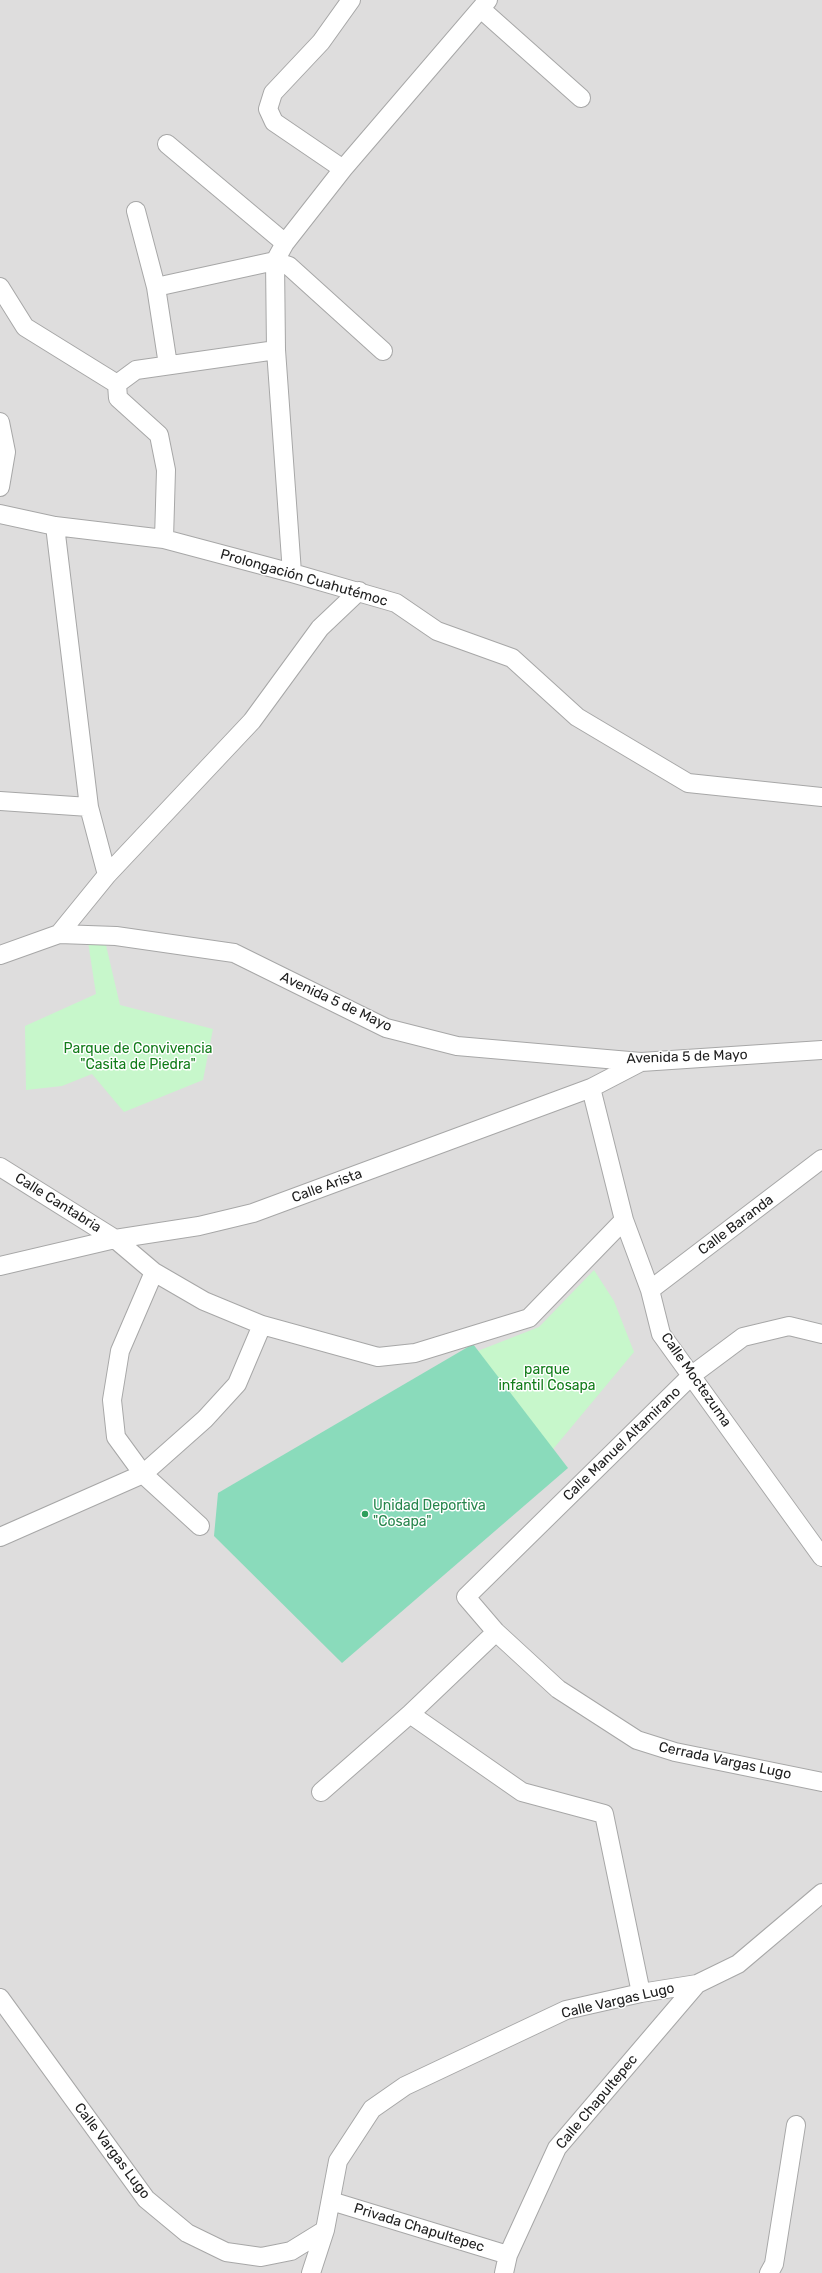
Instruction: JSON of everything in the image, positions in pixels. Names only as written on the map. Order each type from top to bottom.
[{"type":"street","points":[[343,169],[274,122],[268,108],[273,93],[321,42],[351,0]]},
{"type":"street","points":[[292,572],[276,350],[275,261],[285,243],[343,169],[485,5],[582,98]]},
{"type":"street","points":[[167,144],[285,243]]},
{"type":"street","points":[[136,211],[156,287],[168,365]]},
{"type":"street","points":[[156,287],[275,261],[289,266],[383,350]]},
{"type":"street","points":[[0,287],[25,327],[117,384]]},
{"type":"street","points":[[117,384],[136,370],[276,350]]},
{"type":"street","points":[[117,384],[118,398],[159,435],[166,470],[164,539]]},
{"type":"street","points":[[0,422],[6,452],[0,487]]},
{"type":"street","name":"Prolongación Cuahutémoc","points":[[0,514],[55,526],[164,539],[360,591],[396,604],[437,631],[512,658],[577,717],[688,783],[822,797]]},
{"type":"street","points":[[55,526],[89,807],[107,875]]},
{"type":"street","points":[[59,934],[107,875],[252,721],[320,628],[360,591]]},
{"type":"street","points":[[0,801],[89,807]]},
{"type":"street","name":"Avenida 5 de Mayo","points":[[0,955],[59,934],[116,936],[234,953],[386,1028],[457,1046],[641,1062],[822,1050]]},
{"type":"street","name":"Calle Arista","points":[[0,1266],[115,1239],[199,1226],[253,1213],[591,1088],[641,1062]]},
{"type":"street","name":"Calle Moctezuma","points":[[591,1088],[624,1220],[650,1290],[661,1334],[822,1557]]},
{"type":"street","name":"Calle Baranda","points":[[650,1290],[822,1159]]},
{"type":"street","name":"Calle Cantabria","points":[[0,1167],[115,1239],[154,1272],[204,1301],[262,1325],[378,1357],[415,1353],[529,1318],[624,1220]]},
{"type":"street","points":[[154,1272],[120,1351],[112,1400],[116,1437],[143,1474],[200,1526]]},
{"type":"street","points":[[0,1537],[143,1474],[205,1419],[237,1384],[262,1325]]},
{"type":"street","name":"Calle Manuel Altamirano","points":[[466,1597],[692,1375],[743,1337],[789,1326],[822,1334]]},
{"type":"street","name":"Cerrada Vargas Lugo","points":[[466,1597],[496,1632],[558,1689],[637,1740],[675,1752],[822,1782]]},
{"type":"street","points":[[321,1792],[410,1714],[496,1632]]},
{"type":"street","points":[[410,1714],[522,1792],[604,1814],[641,1993]]},
{"type":"street","name":"Calle Vargas Lugo","points":[[330,2201],[338,2161],[372,2109],[405,2086],[566,2010],[641,1993],[697,1984],[738,1964],[822,1893]]},
{"type":"street","name":"Calle Chapultepec","points":[[504,2273],[508,2255],[557,2148],[697,1984]]},
{"type":"street","name":"Calle Vargas Lugo","points":[[0,1998],[146,2199],[187,2233],[226,2252],[261,2257],[291,2251],[326,2230]]},
{"type":"street","points":[[769,2273],[774,2264],[796,2125]]},
{"type":"street","points":[[311,2273],[326,2230],[330,2201]]},
{"type":"street","name":"Privada Chapultepec","points":[[330,2201],[508,2255]]},
{"type":"shaded area","points":[[0,0],[822,0],[822,2273],[0,2273]]},
{"type":"green space","name":"Parque de Convivencia \"Casita de Piedra\"","points":[[105,941],[120,1005],[213,1029],[203,1080],[124,1112],[92,1074],[62,1086],[26,1090],[25,1026],[96,994],[88,942]]},
{"type":"green space","name":"parque infantil Cosapa","points":[[594,1270],[614,1301],[634,1352],[549,1454],[470,1354],[539,1327]]},
{"type":"green space","name":"Unidad Deportiva \"Cosapa\"","points":[[473,1344],[568,1468],[342,1663],[214,1536],[218,1493]]},
{"type":"place","name":"Unidad Deportiva \"Cosapa\"","points":[[365,1514]]}]
